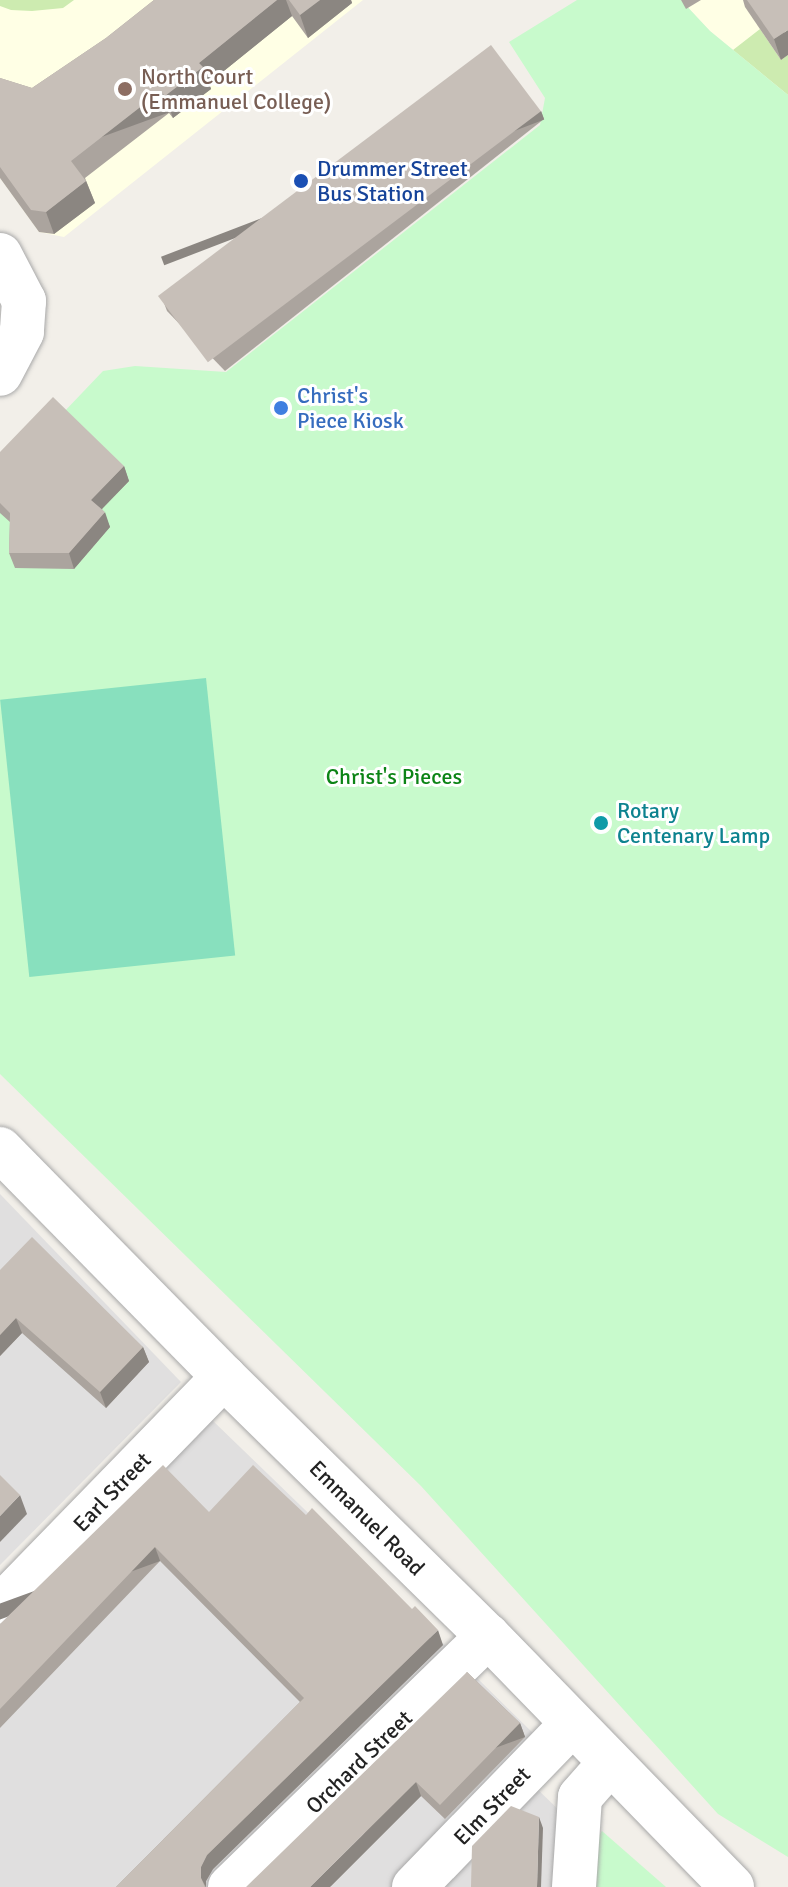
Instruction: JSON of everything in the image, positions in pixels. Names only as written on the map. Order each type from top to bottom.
[{"type":"street","points":[[0,255],[24,301],[22,332],[0,374]]},
{"type":"street","name":"Emmanuel Road","points":[[0,1149],[224,1377],[488,1636],[571,1725],[732,1887]]},
{"type":"street","name":"Earl Street","points":[[0,1607],[224,1377]]},
{"type":"street","name":"Orchard Street","points":[[230,1887],[488,1636]]},
{"type":"street","name":"Elm Street","points":[[414,1887],[571,1725]]},
{"type":"street","points":[[574,1887],[580,1797],[609,1764]]},
{"type":"shaded area","name":"North Court (Emmanuel College)","points":[[0,0],[363,0],[64,237],[39,232],[0,178]]},
{"type":"shaded area","points":[[681,0],[788,0],[788,95],[710,31]]},
{"type":"shaded area","points":[[0,1194],[181,1382],[0,1565]]},
{"type":"shaded area","points":[[212,1420],[453,1653],[215,1887],[0,1887],[0,1639]]},
{"type":"shaded area","points":[[470,1671],[542,1742],[401,1887],[254,1887]]},
{"type":"shaded area","points":[[529,1781],[565,1816],[561,1887],[427,1887]]},
{"type":"green space","points":[[0,0],[74,0],[63,8],[32,11],[11,10],[0,6]]},
{"type":"green space","name":"Christ's Pieces","points":[[577,0],[681,0],[710,31],[788,95],[788,1857],[718,1814],[421,1486],[0,1074],[0,479],[103,371],[135,366],[226,372],[540,125],[545,98],[509,42]]},
{"type":"green space","points":[[760,29],[781,60],[788,55],[788,95],[733,50]]},
{"type":"green space","points":[[206,678],[235,955],[29,977],[0,700]]},
{"type":"green space","points":[[602,1831],[666,1887],[593,1887],[596,1839]]},
{"type":"building","points":[[154,0],[277,0],[199,63],[203,67],[165,96],[161,91],[71,161],[86,181],[46,212],[31,210],[0,167],[0,78],[32,88],[106,38]]},
{"type":"building","points":[[289,0],[320,0],[300,15]]},
{"type":"building","points":[[747,0],[788,0],[788,30],[774,39]]},
{"type":"building","points":[[491,45],[541,111],[208,362],[158,296]]},
{"type":"building","points":[[53,397],[124,466],[91,500],[105,512],[69,553],[9,553],[10,513],[0,503],[0,452]]},
{"type":"building","points":[[32,1237],[143,1347],[100,1392],[16,1318],[0,1335],[0,1270]]},
{"type":"building","points":[[163,1465],[209,1512],[253,1465],[306,1515],[312,1508],[412,1609],[415,1606],[438,1630],[207,1855],[201,1867],[205,1887],[116,1887],[304,1698],[155,1547],[0,1709],[0,1624]]},
{"type":"building","points":[[0,1475],[20,1495],[0,1516]]},
{"type":"building","points":[[467,1672],[520,1723],[440,1805],[416,1782],[310,1887],[246,1887]]},
{"type":"building","points":[[511,1806],[539,1817],[537,1887],[471,1887],[472,1846]]},
{"type":"place","name":"North Court (Emmanuel College)","points":[[125,89]]},
{"type":"place","name":"Drummer Street Bus Station","points":[[301,181]]},
{"type":"place","name":"Christ's Piece Kiosk","points":[[281,408]]},
{"type":"place","name":"Rotary Centenary Lamp","points":[[601,823]]}]
